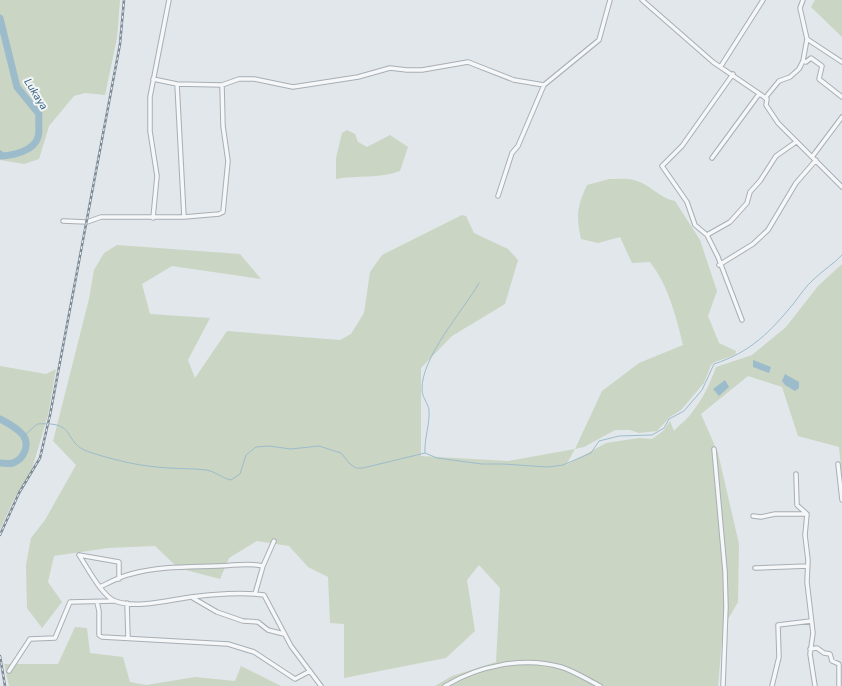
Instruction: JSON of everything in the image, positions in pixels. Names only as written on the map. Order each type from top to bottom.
[{"type":"street","points":[[154,218],[157,176],[149,116],[153,79],[169,0]]},
{"type":"street","points":[[498,196],[512,153],[518,146],[544,84],[599,40],[610,0]]},
{"type":"street","points":[[642,0],[714,62],[733,74],[768,101],[766,105],[778,124],[842,187]]},
{"type":"street","points":[[721,66],[763,0]]},
{"type":"street","points":[[764,98],[779,81],[790,77],[799,69],[803,61],[807,39],[800,8],[802,0]]},
{"type":"street","points":[[807,39],[842,62]]},
{"type":"street","points":[[803,61],[806,62],[811,58],[822,66],[819,79],[842,97]]},
{"type":"street","points":[[153,79],[177,84],[222,85],[239,79],[254,79],[293,87],[364,76],[390,68],[423,70],[437,66],[468,62],[514,80],[544,84]]},
{"type":"street","points":[[733,74],[682,146],[662,166],[686,202],[695,225],[707,235],[718,257],[742,320]]},
{"type":"street","points":[[177,84],[184,217]]},
{"type":"street","points":[[63,221],[87,222],[101,216],[154,218],[184,217],[219,214],[224,210],[228,161],[223,126],[222,85]]},
{"type":"street","points":[[712,158],[759,94]]},
{"type":"street","points":[[720,265],[753,244],[768,230],[796,183],[842,117]]},
{"type":"street","points":[[707,235],[730,222],[747,203],[750,192],[760,181],[776,156],[796,142]]},
{"type":"street","points":[[714,449],[725,571],[726,607],[723,686]]},
{"type":"street","points":[[838,464],[842,500]]},
{"type":"street","points":[[796,474],[797,505],[807,514]]},
{"type":"street","points":[[753,516],[761,517],[776,514],[807,514]]},
{"type":"street","points":[[807,514],[805,535],[808,566],[807,582],[813,633],[810,649],[815,686]]},
{"type":"street","points":[[254,594],[263,566],[274,541]]},
{"type":"street","points":[[114,601],[100,587],[79,555],[119,562],[118,579]]},
{"type":"street","points":[[100,587],[135,573],[188,566],[244,564],[263,566]]},
{"type":"street","points":[[755,568],[808,566]]},
{"type":"street","points":[[9,671],[30,639],[55,638],[70,602],[114,601],[146,604],[192,597],[254,594],[264,595],[284,634],[321,686]]},
{"type":"street","points":[[192,597],[217,612],[243,621],[258,622],[268,630],[284,634]]},
{"type":"street","points":[[96,602],[100,637],[228,644],[254,652],[295,679],[310,671]]},
{"type":"street","points":[[127,603],[128,638]]},
{"type":"street","points":[[772,686],[779,657],[778,625],[811,621]]},
{"type":"street","points":[[810,649],[817,648],[824,653],[830,654],[832,661],[839,664],[839,686]]},
{"type":"street","points":[[445,686],[458,678],[485,668],[537,662],[562,667],[600,686]]},
{"type":"green space","points":[[0,0],[120,0],[117,38],[105,95],[85,93],[74,96],[49,126],[39,159],[24,164],[0,160]]},
{"type":"green space","points":[[815,0],[842,0],[842,37],[811,7]]},
{"type":"green space","points":[[347,130],[355,134],[358,142],[367,147],[390,135],[408,147],[400,171],[376,176],[336,179],[336,158],[342,133]]},
{"type":"green space","points":[[609,179],[631,179],[640,182],[664,197],[675,201],[700,240],[717,291],[708,316],[719,343],[736,351],[735,355],[715,362],[711,365],[704,383],[681,410],[670,417],[657,431],[639,433],[630,430],[615,430],[584,447],[575,449],[602,391],[639,363],[683,345],[667,291],[650,262],[632,263],[620,237],[598,243],[581,239],[578,224],[578,211],[587,185]]},
{"type":"green space","points":[[462,215],[466,216],[474,233],[508,249],[518,260],[505,304],[452,336],[421,368],[421,456],[508,461],[575,449],[566,465],[606,443],[639,438],[652,439],[663,431],[670,421],[674,431],[689,417],[709,384],[716,367],[752,355],[786,327],[818,286],[842,264],[842,477],[839,447],[798,436],[782,387],[748,376],[701,414],[718,453],[739,544],[738,602],[723,628],[718,686],[435,686],[452,676],[496,662],[500,588],[479,565],[467,580],[475,631],[446,658],[344,678],[344,624],[330,623],[328,577],[308,567],[289,546],[257,541],[229,558],[220,579],[178,568],[155,546],[108,548],[54,556],[48,582],[62,602],[42,628],[27,608],[26,565],[31,538],[45,520],[76,465],[53,441],[89,299],[94,270],[104,253],[117,245],[240,254],[261,279],[172,266],[142,284],[150,314],[210,318],[188,360],[195,378],[227,331],[340,340],[351,334],[364,313],[370,272],[382,255]]},
{"type":"green space","points":[[0,366],[46,374],[56,369],[48,415],[32,469],[14,499],[0,530]]},
{"type":"green space","points":[[75,627],[87,628],[90,653],[123,657],[130,682],[146,685],[195,677],[235,681],[241,666],[281,686],[9,686],[4,664],[58,664]]},
{"type":"water","points":[[753,360],[771,367],[769,373],[753,367]]},
{"type":"water","points":[[785,374],[799,382],[799,388],[795,391],[785,385],[782,381]]},
{"type":"water","points":[[725,380],[729,387],[719,396],[713,389]]},
{"type":"waterway","name":"Lukaya","points":[[0,18],[17,87],[39,114],[39,135],[36,142],[28,149],[18,153],[2,156],[0,154]]},
{"type":"waterway","points":[[24,436],[37,424],[50,424],[65,429],[80,448],[89,452],[140,465],[163,468],[206,470],[231,480],[240,474],[246,455],[256,447],[269,446],[291,449],[319,446],[341,453],[350,464],[356,468],[363,468],[425,453],[437,458],[482,464],[548,467],[563,465],[591,453],[599,441],[619,436],[652,435],[664,428],[669,419],[684,411],[702,390],[714,364],[739,353],[759,340],[777,323],[811,282],[842,255]]},
{"type":"waterway","points":[[425,453],[429,410],[422,390],[428,363],[435,349],[479,283]]},
{"type":"waterway","name":"Lukaya","points":[[0,419],[21,432],[26,443],[25,451],[17,461],[13,463],[0,463]]},
{"type":"railway","points":[[0,535],[19,493],[40,458],[50,415],[120,44],[124,0]]},
{"type":"railway","points":[[0,656],[5,686]]}]
